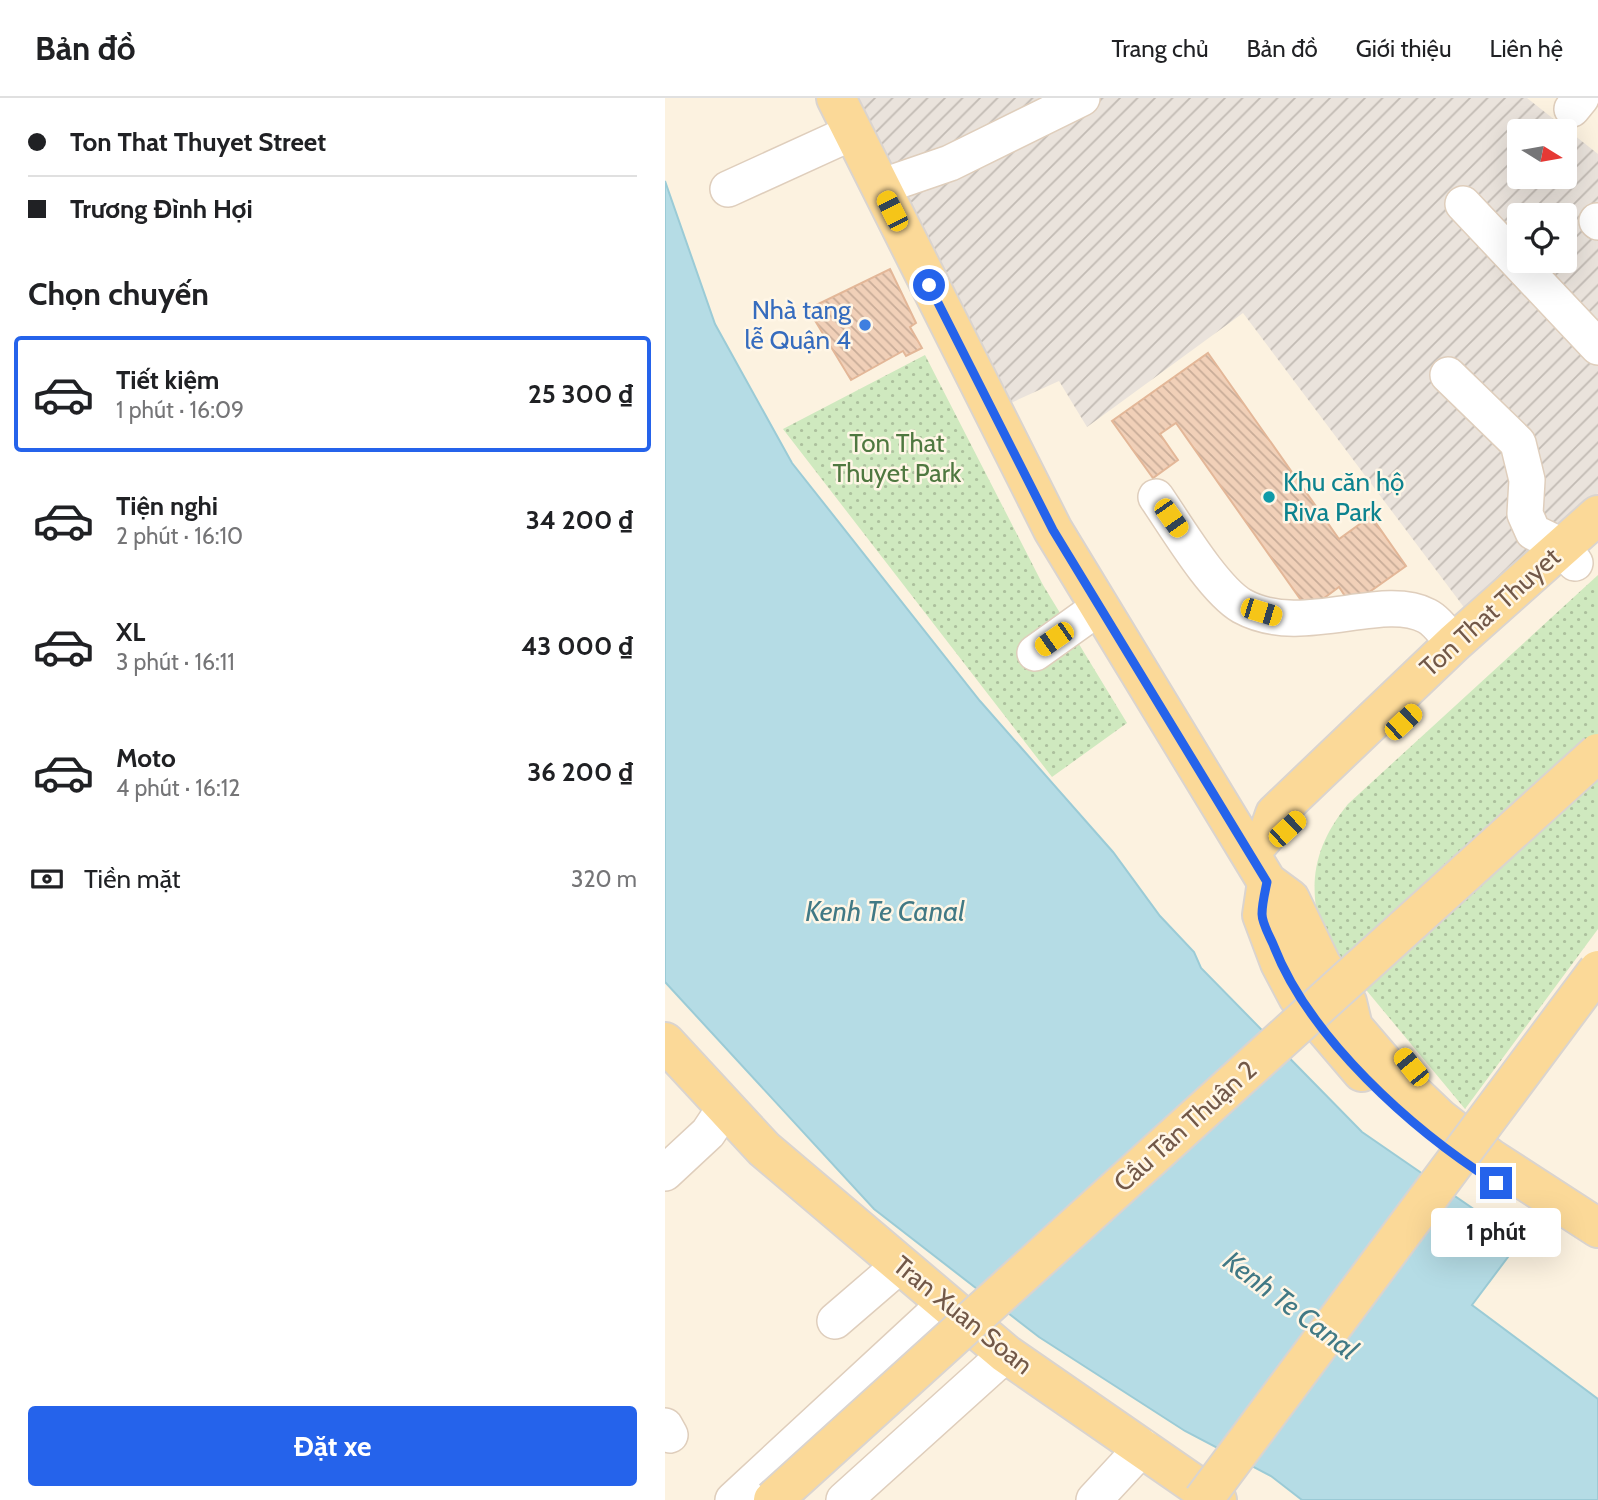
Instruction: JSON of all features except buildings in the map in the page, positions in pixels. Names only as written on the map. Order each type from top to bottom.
[{"type":"main road","points":[[836,98],[1053,530],[1098,608],[1290,899],[1315,955],[1347,1002],[1353,1027],[1417,1098],[1490,1158],[1587,1210]]},
{"type":"main road","name":"Ton That Thuyet","points":[[1262,855],[1579,551],[1598,515]]},
{"type":"main road","name":"Ton That Thuyet","points":[[1262,855],[1275,814],[1454,643],[1579,551]]},
{"type":"main road","name":"Cầu Tân Thuận 2","points":[[773,1500],[1598,753]]},
{"type":"main road","name":"Cầu Tân Thuận 2","points":[[804,1500],[1598,780]]},
{"type":"main road","points":[[1262,855],[1262,915],[1280,963],[1298,997],[1355,1064],[1398,1109],[1435,1140],[1475,1170],[1598,1248]]},
{"type":"main road","points":[[1203,1500],[1598,970]]},
{"type":"main road","name":"Tran Xuan Soan","points":[[665,1042],[724,1109],[764,1149],[1006,1354],[1217,1500]]},
{"type":"street","points":[[880,187],[950,163],[1082,98]]},
{"type":"street","points":[[727,188],[853,132]]},
{"type":"street","points":[[1463,204],[1598,347]]},
{"type":"street","points":[[1448,375],[1518,443],[1527,480],[1525,513],[1533,532],[1579,551]]},
{"type":"street","points":[[1156,496],[1225,592],[1243,606],[1279,617],[1312,619],[1395,608],[1428,617],[1454,643]]},
{"type":"street","points":[[1035,653],[1098,608]]},
{"type":"street","points":[[665,1142],[693,1117],[724,1109]]},
{"type":"street","points":[[665,1173],[708,1133],[724,1109]]},
{"type":"street","points":[[835,1321],[900,1265]]},
{"type":"street","points":[[733,1500],[946,1303]]},
{"type":"street","points":[[789,1449],[845,1500],[1006,1354]]},
{"type":"street","points":[[1094,1500],[1143,1447]]},
{"type":"shaded area","points":[[854,98],[1527,98],[1554,119],[1507,119],[1507,189],[1577,189],[1577,137],[1598,154],[1598,493],[1466,610],[1243,313],[1087,427],[1059,381],[1002,407]]},
{"type":"green space","name":"Ton That Thuyet Park","points":[[925,355],[1043,585],[1127,723],[1052,777],[783,429]]},
{"type":"green space","points":[[1598,575],[1598,929],[1465,1109],[1323,938],[1315,901],[1316,868],[1327,836],[1348,804]]},
{"type":"water","name":"Kenh Te Canal","points":[[665,181],[715,324],[792,463],[980,701],[1113,852],[1160,916],[1194,952],[1201,968],[1362,1132],[1520,1241],[1472,1305],[1598,1399],[1598,1500],[1302,1500],[1271,1476],[1185,1431],[1039,1337],[874,1209],[665,982]]},
{"type":"place","name":"Nhà tang lễ Quận 4","points":[[865,325]]},
{"type":"place","name":"Khu căn hộ Riva Park","points":[[1269,497]]},
{"type":"route","points":[[929,285],[1053,530],[1267,882],[1262,915],[1280,963],[1298,997],[1327,1033],[1398,1109],[1435,1140],[1496,1183]]}]
